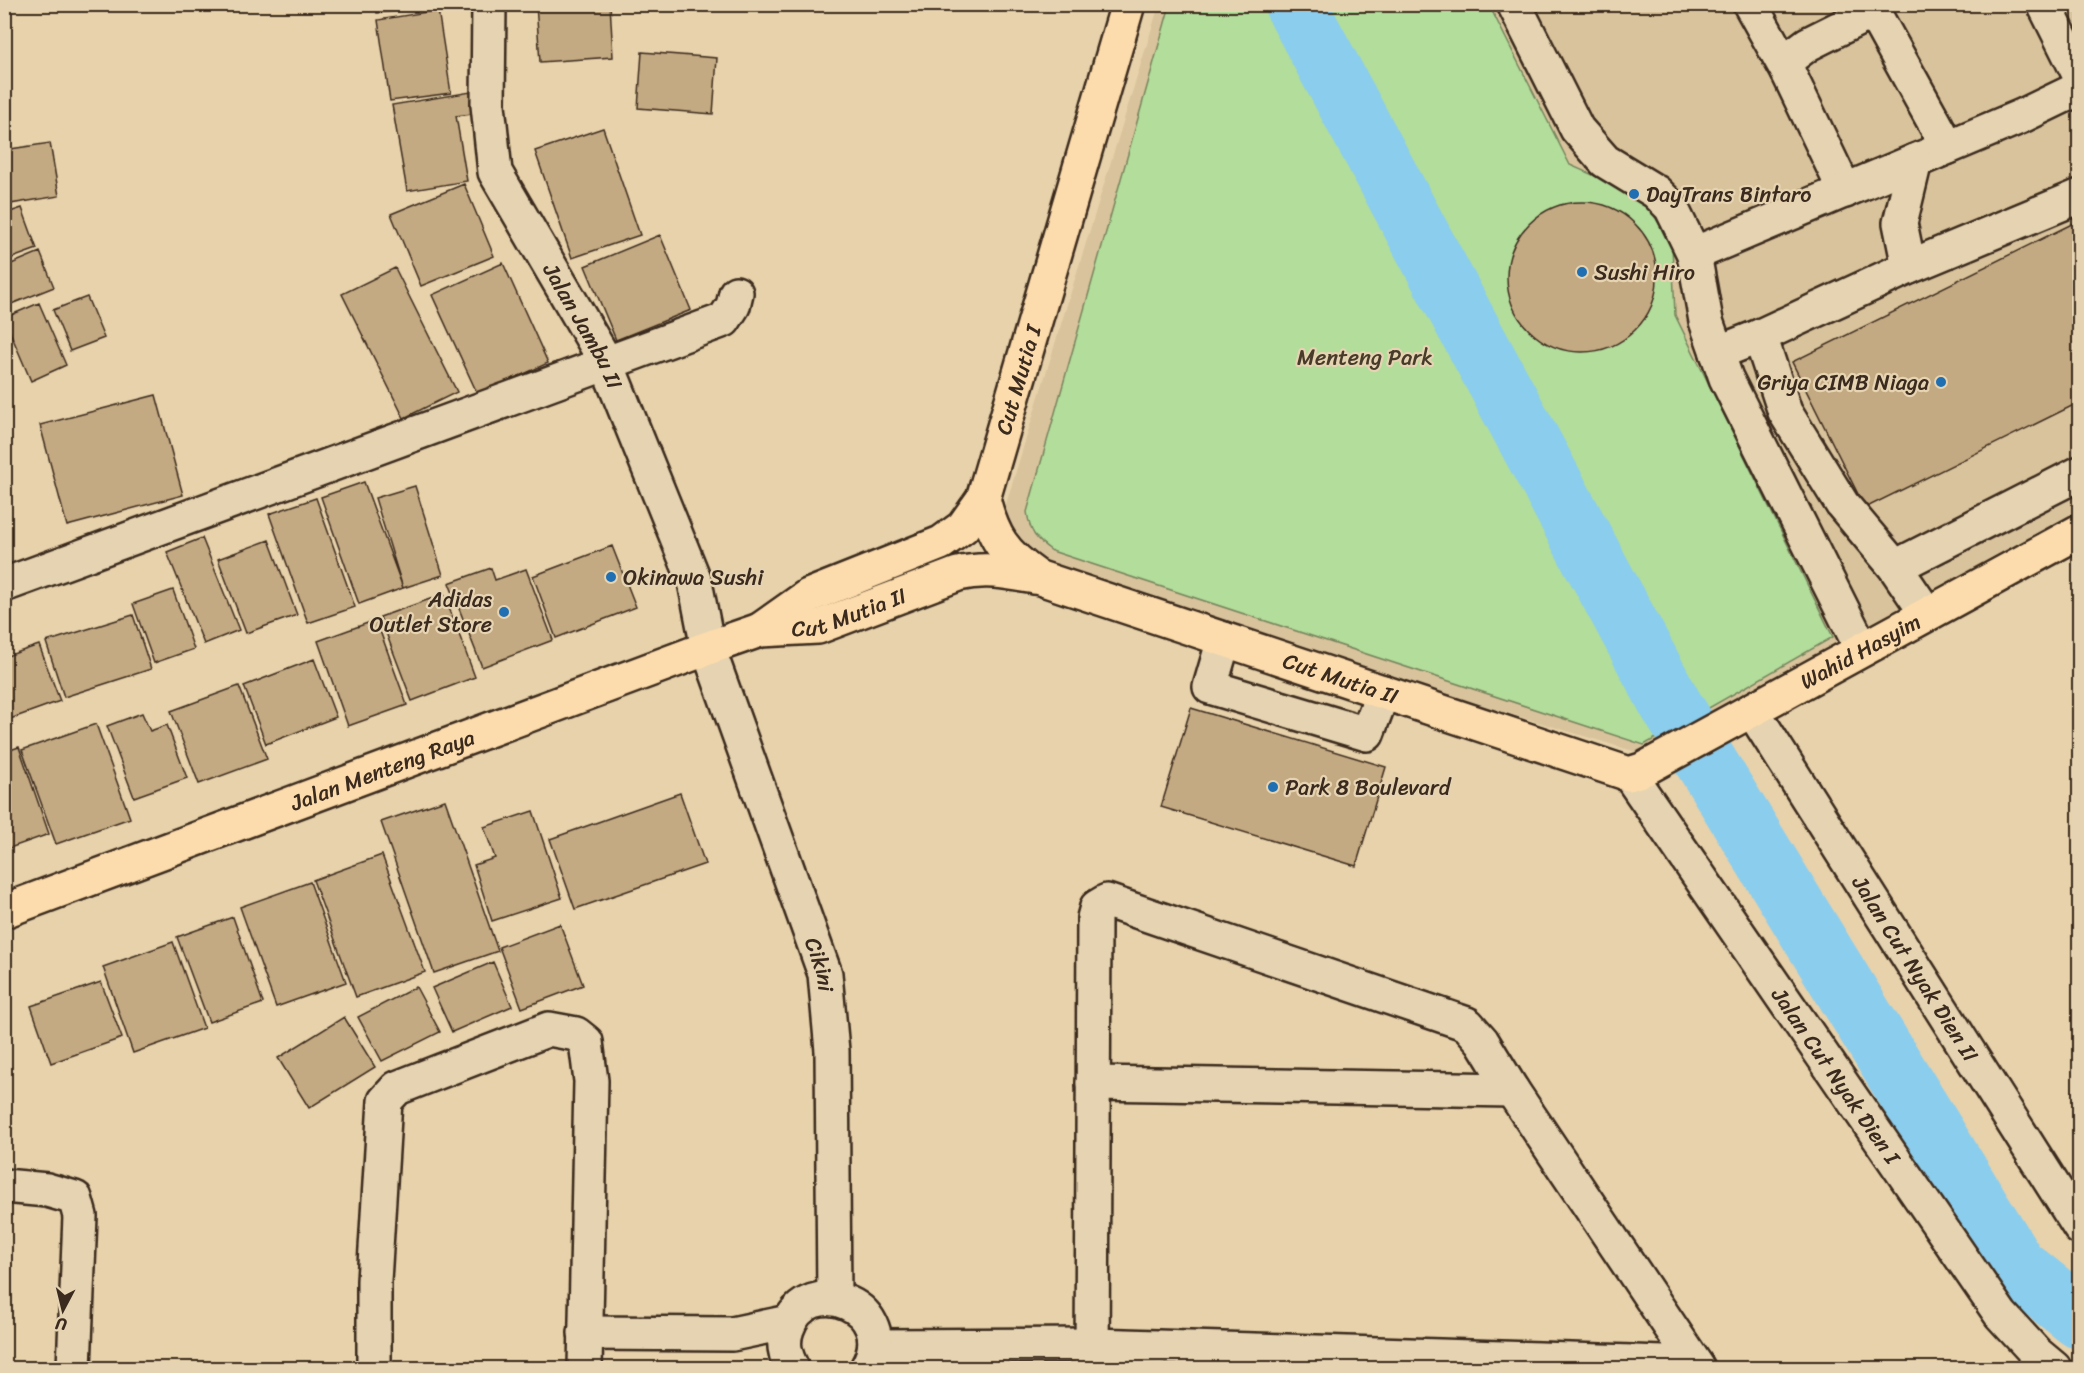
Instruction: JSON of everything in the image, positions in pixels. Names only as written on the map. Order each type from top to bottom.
[{"type":"main road","name":"Cut Mutia I","points":[[760,630],[808,596],[941,543],[963,527],[984,499],[1128,4]]},
{"type":"main road","name":"Cut Mutia II","points":[[984,499],[990,524],[1000,544],[1015,561],[1040,578]]},
{"type":"main road","name":"Wahid Hasyim","points":[[1635,772],[2079,531]]},
{"type":"main road","name":"Cut Mutia II","points":[[760,630],[818,627],[958,574],[979,569],[996,570],[1040,578],[1383,692],[1635,772]]},
{"type":"main road","name":"Jalan Menteng Raya","points":[[4,911],[760,630]]},
{"type":"street","name":"Jalan Jambu II","points":[[489,4],[488,105],[495,172],[606,362],[694,582],[708,648]]},
{"type":"street","points":[[1514,4],[1577,129],[1605,161],[1656,192],[1671,207],[1694,254],[1706,321],[1726,378],[1862,650]]},
{"type":"street","points":[[1749,4],[1788,72],[1845,191]]},
{"type":"street","points":[[2044,4],[2079,76]]},
{"type":"street","points":[[1788,72],[1788,59],[1794,53],[1870,8],[1948,147]]},
{"type":"street","points":[[1694,254],[1948,147],[2079,88]]},
{"type":"street","points":[[1909,267],[1900,223],[1915,161]]},
{"type":"street","points":[[1717,353],[1760,336],[1909,267],[2079,196]]},
{"type":"street","points":[[4,585],[724,320],[733,306],[736,293]]},
{"type":"street","points":[[1760,336],[1785,412],[1842,504],[1895,567],[1928,614]]},
{"type":"street","points":[[1895,567],[2079,473]]},
{"type":"street","points":[[1224,639],[1210,687],[1367,734],[1383,692]]},
{"type":"street","name":"Cikini","points":[[708,648],[825,974],[832,1051],[834,1299]]},
{"type":"street","name":"Jalan Cut Nyak Dien II","points":[[1747,713],[2079,1228]]},
{"type":"street","name":"Jalan Cut Nyak Dien I","points":[[1635,772],[2001,1315],[2038,1363]]},
{"type":"street","points":[[1092,1357],[1094,918],[1097,907],[1107,901],[1467,1024],[1482,1041],[1696,1366]]},
{"type":"street","points":[[374,1368],[374,1281],[385,1101],[397,1089],[549,1029],[576,1034],[586,1042],[591,1081],[585,1368]]},
{"type":"street","points":[[1093,1083],[1512,1089]]},
{"type":"street","points":[[4,1186],[47,1190],[75,1198],[80,1216],[74,1368]]},
{"type":"street","points":[[789,1361],[784,1338],[789,1322],[808,1303],[834,1299],[859,1309],[868,1319],[874,1332],[871,1357],[1092,1357],[1696,1366]]},
{"type":"street","points":[[585,1333],[732,1334],[789,1322]]},
{"type":"street","points":[[732,1334],[789,1361]]},
{"type":"shaded area","points":[[1159,5],[2079,5],[2079,510],[1643,754],[990,556]]},
{"type":"green space","name":"Menteng Park","points":[[1170,5],[1489,5],[1570,165],[1643,197],[1672,245],[1675,315],[1833,637],[1644,745],[1052,551],[1041,543],[1032,530],[1027,512]]},
{"type":"building","points":[[376,4],[445,4],[445,6],[377,13]]},
{"type":"building","points":[[536,4],[610,4],[613,57],[540,62]]},
{"type":"building","points":[[438,10],[451,93],[390,101],[378,20]]},
{"type":"building","points":[[642,52],[717,58],[713,114],[638,108]]},
{"type":"building","points":[[477,91],[480,113],[456,116],[467,181],[407,191],[392,105]]},
{"type":"building","points":[[603,128],[640,235],[572,258],[535,151]]},
{"type":"building","points":[[50,143],[59,196],[4,205],[4,150]]},
{"type":"building","points":[[464,184],[494,256],[421,286],[391,214]]},
{"type":"building","name":"Sushi Hiro","points":[[1582,202],[1611,207],[1624,214],[1635,224],[1645,235],[1652,248],[1657,277],[1652,306],[1645,319],[1635,330],[1624,340],[1611,347],[1582,352],[1553,347],[1540,340],[1529,330],[1519,319],[1512,306],[1507,277],[1512,248],[1519,235],[1529,224],[1540,214],[1553,207]]},
{"type":"building","points":[[22,208],[37,249],[4,261],[4,214]]},
{"type":"building","name":"Griya CIMB Niaga","points":[[2080,220],[2080,402],[1865,508],[1792,362]]},
{"type":"building","points":[[660,235],[691,310],[616,340],[585,266]]},
{"type":"building","points":[[40,252],[54,287],[4,307],[4,267]]},
{"type":"building","points":[[503,263],[548,363],[478,395],[432,295]]},
{"type":"building","points":[[395,268],[457,392],[404,418],[342,294]]},
{"type":"building","points":[[87,297],[104,338],[70,351],[53,310]]},
{"type":"building","points":[[39,303],[66,365],[31,381],[4,318]]},
{"type":"building","points":[[156,395],[183,495],[67,526],[40,425]]},
{"type":"building","points":[[364,482],[403,588],[359,604],[321,497]]},
{"type":"building","points":[[415,486],[443,575],[403,588],[375,498]]},
{"type":"building","points":[[316,498],[355,607],[308,623],[269,514]]},
{"type":"building","points":[[202,538],[239,630],[204,644],[167,552]]},
{"type":"building","points":[[269,540],[297,615],[246,633],[218,559]]},
{"type":"building","points":[[612,546],[636,607],[556,638],[533,576]]},
{"type":"building","points":[[491,568],[495,580],[526,569],[553,640],[482,667],[449,583]]},
{"type":"building","points":[[173,590],[194,649],[154,663],[133,604]]},
{"type":"building","points":[[444,594],[475,677],[412,701],[380,617]]},
{"type":"building","points":[[133,615],[151,669],[64,697],[46,642]]},
{"type":"building","points":[[376,620],[407,705],[348,726],[318,641]]},
{"type":"building","points":[[39,645],[60,701],[10,719],[4,703],[4,657]]},
{"type":"building","points":[[314,659],[336,717],[266,744],[244,686]]},
{"type":"building","points":[[239,686],[267,759],[199,784],[171,711]]},
{"type":"building","name":"Park 8 Boulevard","points":[[1191,708],[1386,767],[1356,866],[1161,807]]},
{"type":"building","points":[[142,713],[150,731],[167,725],[187,778],[134,797],[107,726]]},
{"type":"building","points":[[96,724],[130,818],[56,844],[22,750]]},
{"type":"building","points":[[19,747],[49,834],[4,850],[4,752]]},
{"type":"building","points":[[680,793],[705,864],[575,909],[550,839]]},
{"type":"building","points":[[445,800],[498,951],[434,973],[381,822]]},
{"type":"building","points":[[533,811],[562,898],[492,921],[474,865],[495,858],[484,827]]},
{"type":"building","points":[[382,855],[425,972],[356,997],[313,880]]},
{"type":"building","points":[[310,882],[346,982],[276,1007],[240,907]]},
{"type":"building","points":[[233,917],[263,1003],[209,1022],[177,937]]},
{"type":"building","points":[[560,924],[583,985],[522,1008],[499,947]]},
{"type":"building","points":[[173,942],[204,1028],[133,1053],[103,967]]},
{"type":"building","points":[[493,962],[512,1006],[452,1032],[432,988]]},
{"type":"building","points":[[101,982],[122,1038],[51,1063],[31,1006]]},
{"type":"building","points":[[416,987],[440,1032],[382,1061],[358,1017]]},
{"type":"building","points":[[344,1017],[375,1067],[309,1108],[278,1058]]},
{"type":"waterway","points":[[1295,4],[1671,705],[2015,1266],[2080,1318]]},
{"type":"place","name":"DayTrans Bintaro","points":[[1634,194]]},
{"type":"place","name":"Sushi Hiro","points":[[1582,272]]},
{"type":"place","name":"Griya CIMB Niaga","points":[[1941,382]]},
{"type":"place","name":"Okinawa Sushi","points":[[611,577]]},
{"type":"place","name":"Adidas Outlet Store","points":[[504,612]]},
{"type":"place","name":"Park 8 Boulevard","points":[[1273,787]]}]
